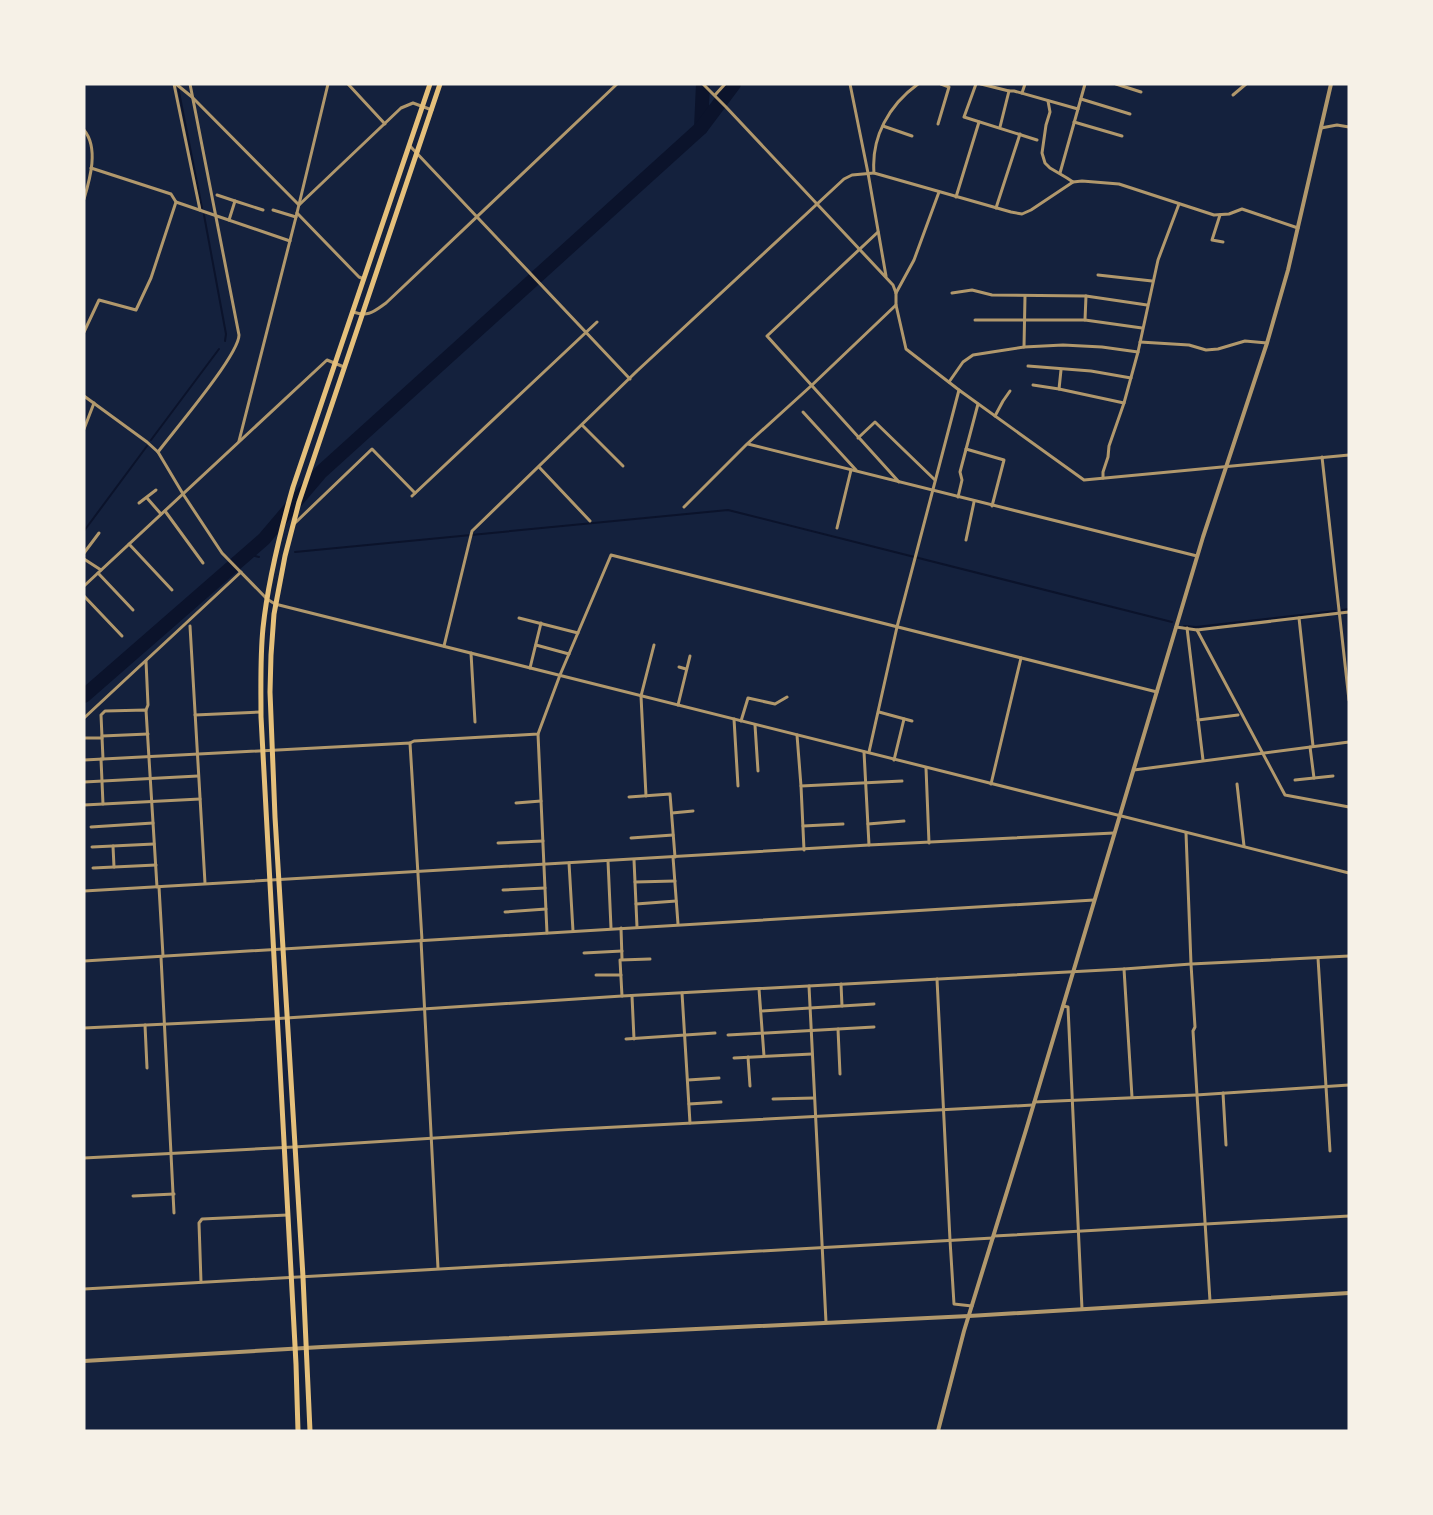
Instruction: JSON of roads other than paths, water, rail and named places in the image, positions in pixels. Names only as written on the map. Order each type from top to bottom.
[{"type":"main road","points":[[298,1431],[261,712],[262,655],[267,599],[280,535],[293,487],[430,84]]},
{"type":"main road","points":[[310,1431],[272,751],[270,692],[275,604],[292,526],[308,474],[440,84]]},
{"type":"street","points":[[175,84],[192,98],[299,205]]},
{"type":"street","points":[[175,84],[201,210]]},
{"type":"street","points":[[158,452],[229,360],[239,341],[190,84]]},
{"type":"street","points":[[239,441],[328,84]]},
{"type":"street","points":[[348,84],[385,124]]},
{"type":"street","points":[[353,312],[362,315],[370,314],[386,303],[618,84]]},
{"type":"street","points":[[716,96],[725,84]]},
{"type":"street","points":[[850,84],[886,278]]},
{"type":"street","points":[[874,173],[873,157],[883,126],[892,108],[918,84]]},
{"type":"street","points":[[938,124],[949,87],[941,84]]},
{"type":"street","points":[[976,84],[964,117],[1037,140]]},
{"type":"street","points":[[981,84],[1078,109]]},
{"type":"street","points":[[1022,93],[1024,84]]},
{"type":"street","points":[[1060,173],[1084,84]]},
{"type":"street","points":[[1116,84],[1141,92]]},
{"type":"street","points":[[1233,95],[1246,84]]},
{"type":"street","points":[[939,1431],[972,1305],[1197,556],[1267,344],[1288,270],[1331,84]]},
{"type":"street","points":[[706,86],[893,285],[906,349],[1084,480],[1349,455]]},
{"type":"street","points":[[1000,128],[1009,91]]},
{"type":"street","points":[[1081,99],[1130,114]]},
{"type":"street","points":[[1048,101],[1050,112],[1042,153],[1050,168],[1073,182]]},
{"type":"street","points":[[299,205],[401,108],[413,104],[432,110]]},
{"type":"street","points":[[956,197],[979,122]]},
{"type":"street","points":[[1074,122],[1122,136]]},
{"type":"street","points":[[1321,128],[1336,125],[1349,128]]},
{"type":"street","points":[[883,126],[912,136]]},
{"type":"street","points":[[84,130],[91,144],[90,176],[84,199]]},
{"type":"street","points":[[996,208],[1020,134]]},
{"type":"street","points":[[410,146],[631,378]]},
{"type":"street","points":[[91,168],[171,194],[176,202],[290,241]]},
{"type":"street","points":[[444,646],[472,531],[637,371],[844,179],[852,175],[874,173],[1023,214],[1073,182],[1119,184],[1214,215],[1229,214],[1242,209],[1298,228]]},
{"type":"street","points":[[896,293],[914,260],[939,192]]},
{"type":"street","points":[[217,195],[263,210]]},
{"type":"street","points":[[229,220],[235,201]]},
{"type":"street","points":[[84,332],[99,300],[136,310],[151,278],[176,202]]},
{"type":"street","points":[[1107,477],[1103,472],[1138,352],[1152,281],[1179,204]]},
{"type":"street","points":[[273,210],[297,215],[359,277],[364,279]]},
{"type":"street","points":[[1220,214],[1212,240],[1223,242]]},
{"type":"street","points":[[878,232],[767,336],[900,482]]},
{"type":"street","points":[[1098,274],[1152,281]]},
{"type":"street","points":[[952,293],[972,290],[992,295],[1086,296],[1147,305]]},
{"type":"street","points":[[1024,347],[1025,296]]},
{"type":"street","points":[[1085,321],[1086,296]]},
{"type":"street","points":[[684,507],[747,444],[896,305]]},
{"type":"street","points":[[975,320],[1085,321],[1142,328]]},
{"type":"street","points":[[292,526],[372,449],[414,495],[597,322]]},
{"type":"street","points":[[1140,342],[1189,345],[1206,350],[1245,341],[1267,344]]},
{"type":"street","points":[[949,382],[963,362],[973,355],[1024,347],[1064,345],[1138,352]]},
{"type":"street","points":[[84,586],[327,360],[344,367]]},
{"type":"street","points":[[1028,366],[1091,371],[1131,378]]},
{"type":"street","points":[[1059,389],[1060,369]]},
{"type":"street","points":[[1033,386],[1059,389],[1124,403]]},
{"type":"street","points":[[869,845],[866,752],[959,390]]},
{"type":"street","points":[[995,416],[1010,391]]},
{"type":"street","points":[[84,396],[158,452],[222,553],[267,599],[275,604],[1349,873]]},
{"type":"street","points":[[84,429],[94,403]]},
{"type":"street","points":[[958,497],[962,480],[960,472],[978,404]]},
{"type":"street","points":[[803,412],[857,471]]},
{"type":"street","points":[[858,438],[875,422],[935,481]]},
{"type":"street","points":[[582,425],[623,466]]},
{"type":"street","points":[[747,444],[1197,556]]},
{"type":"street","points":[[966,449],[1004,460],[992,506]]},
{"type":"street","points":[[1322,457],[1349,700]]},
{"type":"street","points":[[538,467],[590,521]]},
{"type":"street","points":[[837,528],[851,470]]},
{"type":"street","points":[[139,503],[156,490]]},
{"type":"street","points":[[147,498],[163,513],[203,563]]},
{"type":"street","points":[[966,540],[974,502]]},
{"type":"street","points":[[84,553],[99,533]]},
{"type":"street","points":[[129,544],[172,590]]},
{"type":"street","points":[[547,933],[538,734],[560,675],[611,555],[1157,692]]},
{"type":"street","points":[[84,559],[99,571],[133,610]]},
{"type":"street","points":[[84,718],[239,571]]},
{"type":"street","points":[[84,596],[122,636]]},
{"type":"street","points":[[1176,627],[1197,630],[1349,612]]},
{"type":"street","points":[[519,618],[578,633]]},
{"type":"street","points":[[1299,618],[1314,778]]},
{"type":"street","points":[[530,668],[541,623]]},
{"type":"street","points":[[190,626],[205,883]]},
{"type":"street","points":[[1187,628],[1203,760]]},
{"type":"street","points":[[1197,630],[1285,795],[1349,807]]},
{"type":"street","points":[[536,645],[569,654]]},
{"type":"street","points":[[646,796],[641,696],[654,645]]},
{"type":"street","points":[[471,653],[475,722]]},
{"type":"street","points":[[678,705],[690,656]]},
{"type":"street","points":[[992,784],[1021,658]]},
{"type":"street","points":[[146,660],[148,705],[146,710],[162,956],[174,1213]]},
{"type":"street","points":[[679,668],[686,669]]},
{"type":"street","points":[[741,721],[748,698],[775,704],[787,697]]},
{"type":"street","points":[[103,804],[101,715],[105,711],[146,710]]},
{"type":"street","points":[[195,715],[261,712]]},
{"type":"street","points":[[878,712],[912,721]]},
{"type":"street","points":[[1198,720],[1238,715]]},
{"type":"street","points":[[734,719],[738,786]]},
{"type":"street","points":[[894,760],[904,719]]},
{"type":"street","points":[[756,725],[758,771]]},
{"type":"street","points":[[84,738],[148,734]]},
{"type":"street","points":[[84,760],[538,734]]},
{"type":"street","points":[[797,735],[804,850]]},
{"type":"street","points":[[1134,770],[1349,742]]},
{"type":"street","points":[[410,743],[438,1268]]},
{"type":"street","points":[[926,768],[929,843]]},
{"type":"street","points":[[84,782],[198,776]]},
{"type":"street","points":[[1295,780],[1333,776]]},
{"type":"street","points":[[801,786],[902,782]]},
{"type":"street","points":[[1237,784],[1244,846]]},
{"type":"street","points":[[629,797],[670,794],[678,925]]},
{"type":"street","points":[[84,805],[200,799]]},
{"type":"street","points":[[516,803],[540,801]]},
{"type":"street","points":[[672,813],[693,811]]},
{"type":"street","points":[[868,824],[904,821]]},
{"type":"street","points":[[91,827],[153,823]]},
{"type":"street","points":[[803,826],[843,824]]},
{"type":"street","points":[[1186,832],[1196,1095],[1210,1301]]},
{"type":"street","points":[[84,891],[1114,833]]},
{"type":"street","points":[[631,838],[674,835]]},
{"type":"street","points":[[498,843],[543,840]]},
{"type":"street","points":[[92,847],[154,844]]},
{"type":"street","points":[[113,846],[114,867]]},
{"type":"street","points":[[634,859],[637,927]]},
{"type":"street","points":[[608,861],[612,929]]},
{"type":"street","points":[[569,863],[573,931]]},
{"type":"street","points":[[93,868],[156,865]]},
{"type":"street","points":[[635,882],[675,881]]},
{"type":"street","points":[[503,890],[545,888]]},
{"type":"street","points":[[84,961],[1095,900]]},
{"type":"street","points":[[636,904],[676,901]]},
{"type":"street","points":[[505,912],[546,909]]},
{"type":"street","points":[[621,928],[622,996]]},
{"type":"street","points":[[584,953],[622,951]]},
{"type":"street","points":[[84,1028],[1349,956]]},
{"type":"street","points":[[1317,958],[1330,1151]]},
{"type":"street","points":[[622,960],[650,959]]},
{"type":"street","points":[[1124,969],[1132,1097]]},
{"type":"street","points":[[596,975],[621,975]]},
{"type":"street","points":[[937,979],[954,1304],[972,1305]]},
{"type":"street","points":[[841,984],[842,1006]]},
{"type":"street","points":[[809,986],[826,1322]]},
{"type":"street","points":[[759,989],[764,1056]]},
{"type":"street","points":[[682,993],[690,1123]]},
{"type":"street","points":[[632,996],[634,1039]]},
{"type":"street","points":[[761,1011],[874,1004]]},
{"type":"street","points":[[1063,1006],[1068,1007],[1082,1309]]},
{"type":"street","points":[[145,1025],[147,1068]]},
{"type":"street","points":[[728,1035],[873,1027]]},
{"type":"street","points":[[838,1029],[840,1074]]},
{"type":"street","points":[[626,1039],[715,1034]]},
{"type":"street","points":[[734,1058],[812,1054]]},
{"type":"street","points":[[748,1057],[750,1086]]},
{"type":"street","points":[[687,1080],[719,1078]]},
{"type":"street","points":[[84,1158],[294,1148],[431,1138],[1349,1085]]},
{"type":"street","points":[[1223,1093],[1226,1145]]},
{"type":"street","points":[[773,1099],[814,1098]]},
{"type":"street","points":[[688,1104],[721,1102]]},
{"type":"street","points":[[133,1196],[174,1194]]},
{"type":"street","points":[[201,1282],[198,1223],[202,1219],[288,1215]]},
{"type":"street","points":[[84,1288],[1349,1216]]},
{"type":"street","points":[[84,1361],[295,1348],[969,1316],[1349,1293]]},
{"type":"waterway","points":[[701,128],[703,84]]},
{"type":"waterway","points":[[84,696],[264,539],[321,472],[701,128],[734,84]]},
{"type":"waterway","points":[[178,87],[202,208]]},
{"type":"waterway","points":[[204,215],[226,334],[225,341]]},
{"type":"waterway","points":[[151,440],[219,349]]},
{"type":"waterway","points":[[84,531],[147,446]]},
{"type":"waterway","points":[[295,552],[728,510],[1172,622]]},
{"type":"waterway","points":[[247,554],[259,557]]},
{"type":"waterway","points":[[1342,610],[1349,609]]},
{"type":"waterway","points":[[1184,626],[1196,627],[1335,611]]}]
